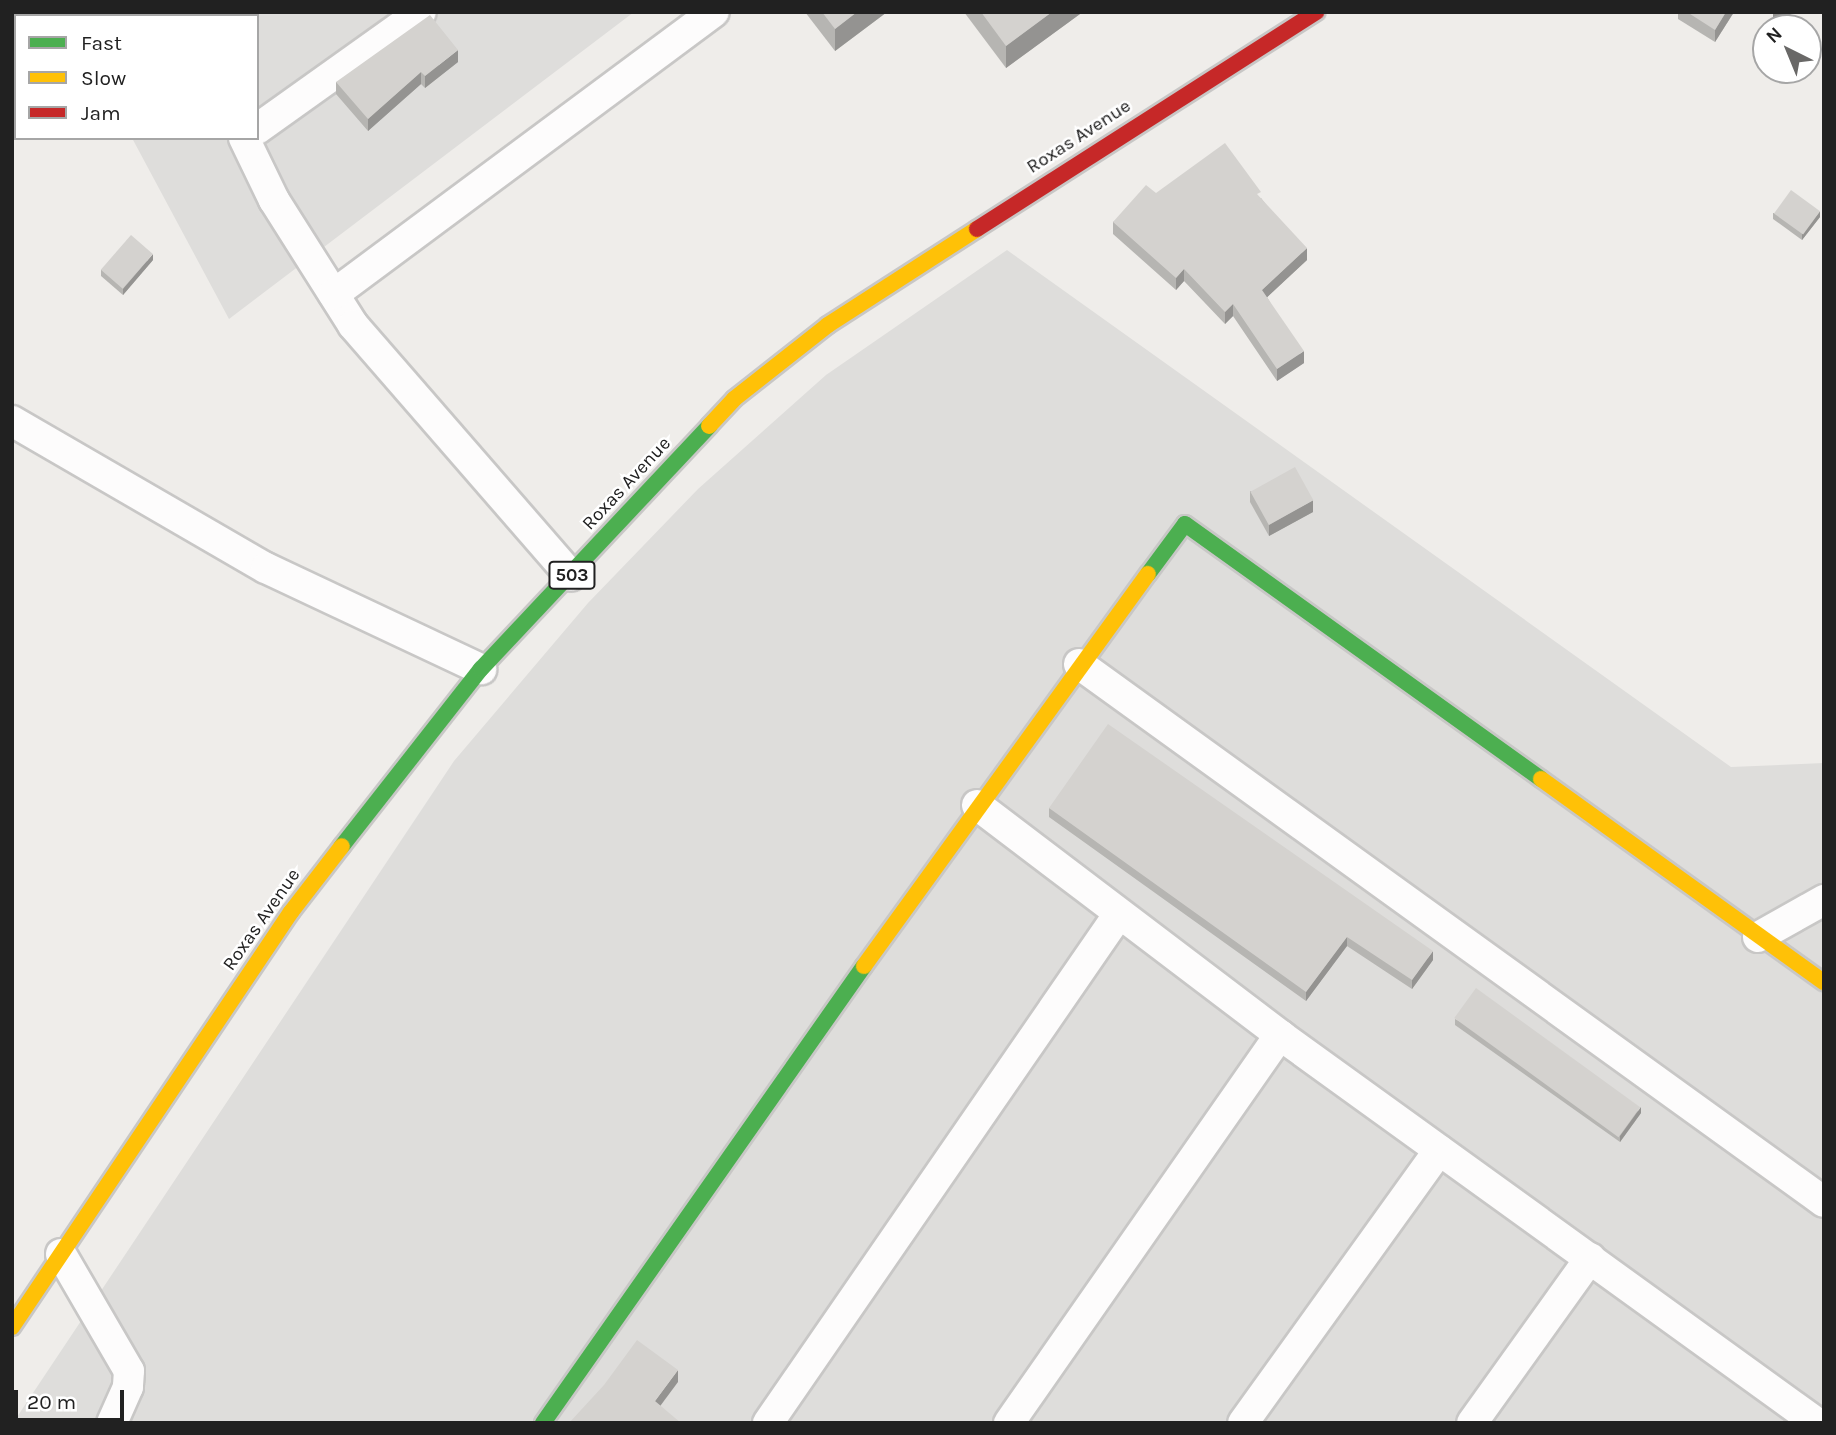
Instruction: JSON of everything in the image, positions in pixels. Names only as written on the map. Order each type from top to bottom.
[{"type":"street","points":[[259,129],[421,12]]},
{"type":"street","points":[[334,294],[714,12]]},
{"type":"street","name":"Roxas Avenue","points":[[12,1327],[291,912],[481,669],[734,399],[828,325],[1307,14]]},
{"type":"street","points":[[245,140],[274,200],[353,325],[571,576]]},
{"type":"street","points":[[12,421],[266,568],[481,669]]},
{"type":"street","points":[[543,1423],[977,805],[1185,524],[1824,982]]},
{"type":"street","points":[[1079,664],[1824,1202]]},
{"type":"street","points":[[977,805],[1118,915],[1280,1035],[1817,1423]]},
{"type":"street","points":[[1758,937],[1824,900]]},
{"type":"street","points":[[768,1423],[1118,915]]},
{"type":"street","points":[[1009,1423],[1280,1035]]},
{"type":"street","points":[[1243,1423],[1439,1150]]},
{"type":"street","points":[[61,1254],[129,1371],[118,1421]]},
{"type":"street","points":[[1472,1423],[1590,1258]]},
{"type":"shaded area","points":[[65,12],[634,12],[229,319],[133,140],[259,140],[259,14]]},
{"type":"shaded area","points":[[1007,250],[1731,767],[1824,763],[1824,1423],[13,1423],[454,761],[588,603],[698,489],[826,375]]},
{"type":"building","points":[[822,12],[857,12],[835,29]]},
{"type":"building","points":[[981,12],[1052,12],[1006,46]]},
{"type":"building","points":[[1687,12],[1726,12],[1715,30]]},
{"type":"building","points":[[430,15],[458,50],[425,76],[421,72],[368,119],[336,82]]},
{"type":"building","points":[[1225,143],[1261,192],[1257,194],[1307,248],[1262,290],[1304,351],[1277,369],[1233,304],[1225,312],[1184,269],[1176,278],[1113,222],[1146,185],[1156,193]]},
{"type":"building","points":[[1791,190],[1820,211],[1803,235],[1774,213]]},
{"type":"building","points":[[131,235],[153,254],[123,289],[101,270]]},
{"type":"building","points":[[1295,467],[1313,500],[1269,525],[1250,492]]},
{"type":"building","points":[[1108,724],[1433,951],[1412,980],[1347,937],[1306,992],[1049,808]]},
{"type":"building","points":[[1476,988],[1640,1107],[1618,1137],[1454,1018]]},
{"type":"building","points":[[637,1340],[678,1370],[655,1401],[681,1423],[569,1423],[604,1385]]},
{"type":"traffic: fast","points":[[342,846],[481,669],[709,426]]},
{"type":"traffic: fast","points":[[1148,574],[1185,524],[1541,779]]},
{"type":"traffic: fast","points":[[543,1423],[864,966]]},
{"type":"traffic: slow","points":[[709,426],[734,399],[828,325],[977,229]]},
{"type":"traffic: slow","points":[[864,966],[1148,574]]},
{"type":"traffic: slow","points":[[1541,779],[1824,982]]},
{"type":"traffic: slow","points":[[12,1327],[291,912],[342,846]]},
{"type":"traffic: jam","points":[[977,229],[1316,12]]}]
